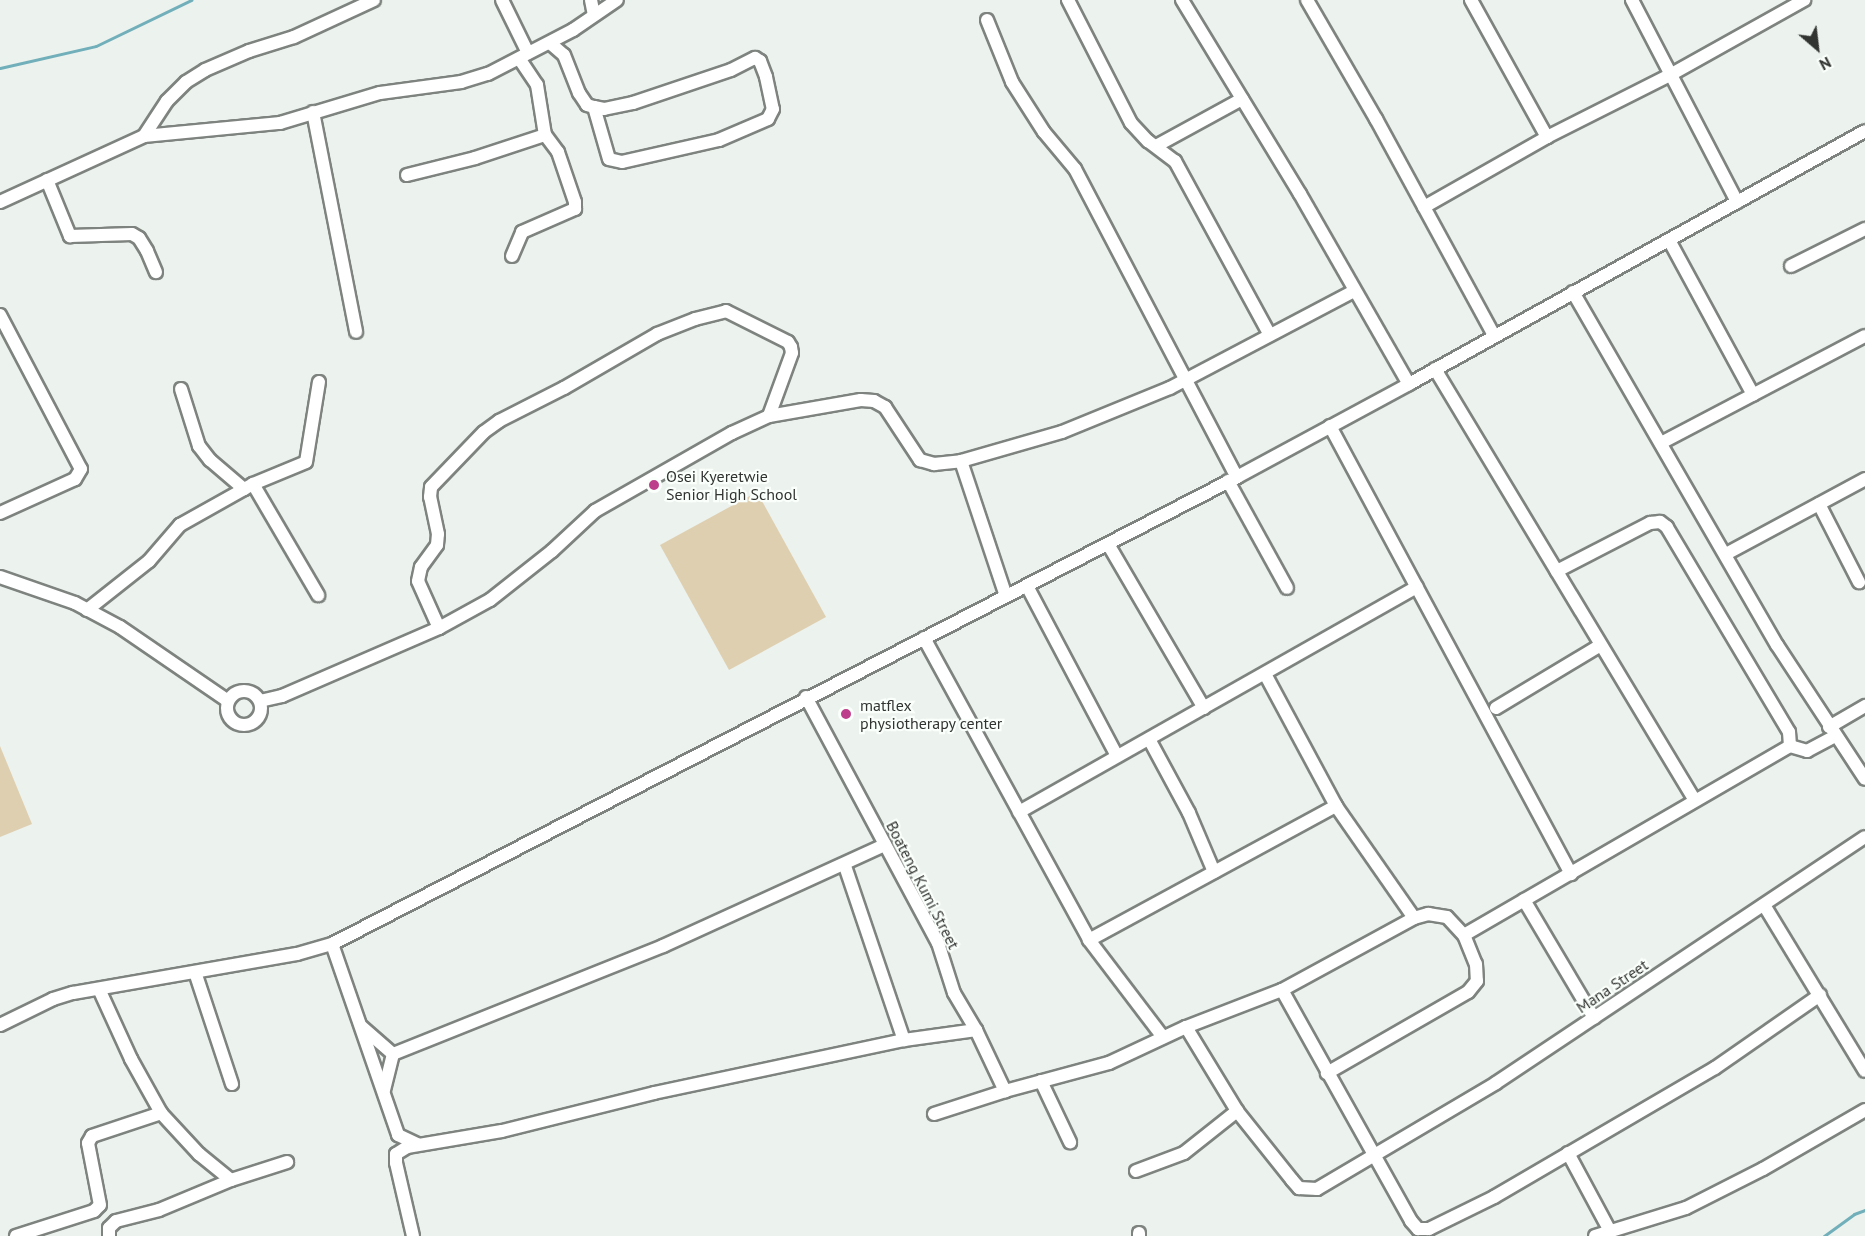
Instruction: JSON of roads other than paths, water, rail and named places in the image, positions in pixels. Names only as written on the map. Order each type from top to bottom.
[{"type":"street","points":[[144,136],[167,101],[186,82],[205,70],[249,51],[294,37],[374,0]]},
{"type":"street","points":[[502,0],[537,85],[545,135],[558,152],[576,202],[575,208],[522,232],[512,256]]},
{"type":"street","points":[[591,0],[594,15]]},
{"type":"street","points":[[0,201],[144,136],[231,126],[262,126],[380,93],[461,82],[488,74],[550,43],[617,0]]},
{"type":"street","points":[[1068,0],[1131,123],[1175,161],[1270,335]]},
{"type":"street","points":[[1182,0],[1300,194],[1409,384]]},
{"type":"street","points":[[1307,0],[1494,335]]},
{"type":"street","points":[[1471,0],[1547,137]]},
{"type":"street","points":[[1632,0],[1737,202]]},
{"type":"street","points":[[1424,207],[1547,137],[1670,75],[1804,0]]},
{"type":"street","points":[[987,20],[1012,82],[1044,132],[1075,169],[1187,378],[1233,479],[1287,588]]},
{"type":"street","points":[[550,43],[564,55],[579,93],[587,105],[604,109],[633,103],[731,70],[755,58],[760,61],[766,77],[773,108],[768,119],[719,140],[622,162],[609,159],[594,107]]},
{"type":"street","points":[[1156,146],[1242,99]]},
{"type":"street","points":[[313,112],[356,332]]},
{"type":"street","points":[[0,1025],[53,999],[297,954],[332,944],[806,697],[1233,479],[1865,131]]},
{"type":"street","points":[[407,175],[475,158],[545,135]]},
{"type":"street","points":[[47,180],[70,236],[132,234],[139,238],[156,272]]},
{"type":"street","points":[[1791,266],[1865,229]]},
{"type":"street","points":[[1669,240],[1753,395]]},
{"type":"street","points":[[260,701],[282,696],[439,628],[490,600],[524,575],[595,510],[732,433],[768,416],[861,400],[874,401],[885,407],[920,460],[934,464],[961,461],[1095,420],[1170,388],[1354,291]]},
{"type":"street","points":[[1573,292],[1777,645],[1865,779]]},
{"type":"street","points":[[439,628],[418,581],[421,567],[437,544],[438,534],[430,497],[431,487],[484,432],[499,421],[564,388],[657,334],[695,319],[726,311],[788,342],[791,347],[792,353],[768,416]]},
{"type":"street","points":[[0,315],[81,469],[75,479],[0,513]]},
{"type":"street","points":[[1661,443],[1865,336]]},
{"type":"street","points":[[1435,369],[1694,800]]},
{"type":"street","points":[[87,610],[149,561],[180,525],[248,487],[306,462],[319,382]]},
{"type":"street","points":[[181,388],[199,446],[210,460],[248,487],[318,595]]},
{"type":"street","points":[[1330,426],[1571,874]]},
{"type":"street","points":[[961,461],[1006,596]]},
{"type":"street","points":[[1726,554],[1865,479]]},
{"type":"street","points":[[1819,504],[1859,582]]},
{"type":"street","points":[[1557,572],[1650,524],[1660,522],[1667,527],[1789,732],[1790,746]]},
{"type":"street","points":[[1108,544],[1204,708]]},
{"type":"street","points":[[0,578],[87,610],[120,627],[228,701]]},
{"type":"street","points":[[1027,586],[1117,756]]},
{"type":"street","points":[[1019,812],[1417,587]]},
{"type":"street","points":[[924,638],[1089,940],[1163,1037]]},
{"type":"street","points":[[1496,708],[1601,645]]},
{"type":"street","points":[[1265,674],[1336,807],[1414,918]]},
{"type":"street","points":[[244,691],[253,694],[260,701],[261,711],[257,720],[243,725],[230,719],[227,710],[228,701],[235,693],[244,691]]},
{"type":"street","name":"Boateng Kumi Street","points":[[806,697],[938,943],[954,993],[976,1030],[1005,1091]]},
{"type":"street","points":[[1464,935],[1790,746],[1807,751],[1865,706]]},
{"type":"street","points":[[1149,739],[1189,813],[1214,872]]},
{"type":"street","points":[[1089,940],[1336,807]]},
{"type":"street","name":"Mana Street","points":[[1186,1027],[1237,1111],[1299,1188],[1317,1189],[1374,1158],[1496,1083],[1865,837]]},
{"type":"street","points":[[393,1054],[663,946],[845,866],[885,845]]},
{"type":"street","points":[[845,866],[904,1040]]},
{"type":"street","points":[[1524,900],[1594,1018]]},
{"type":"street","points":[[1764,904],[1865,1071]]},
{"type":"street","points":[[934,1114],[1005,1091],[1109,1063],[1186,1027],[1282,990],[1414,918],[1428,914],[1448,917],[1464,935],[1476,964],[1477,981],[1468,992],[1327,1072]]},
{"type":"street","points":[[332,944],[398,1135],[418,1144]]},
{"type":"street","points":[[195,972],[232,1084]]},
{"type":"street","points":[[99,989],[131,1059],[161,1113],[199,1154],[231,1180]]},
{"type":"street","points":[[1282,990],[1374,1158],[1418,1229],[1429,1229],[1494,1197],[1715,1068],[1820,995]]},
{"type":"street","points":[[362,1027],[393,1054]]},
{"type":"street","points":[[413,1236],[398,1177],[396,1154],[418,1144],[502,1131],[654,1093],[904,1040],[976,1030]]},
{"type":"street","points":[[384,1090],[393,1054]]},
{"type":"street","points":[[1041,1081],[1070,1142]]},
{"type":"street","points":[[1595,1236],[1609,1229],[1686,1208],[1763,1169],[1865,1110]]},
{"type":"street","points":[[1136,1171],[1184,1153],[1237,1111]]},
{"type":"street","points":[[109,1232],[100,1205],[88,1143],[92,1136],[161,1113]]},
{"type":"street","points":[[1568,1153],[1609,1229]]},
{"type":"street","points":[[109,1232],[116,1221],[159,1210],[231,1180],[287,1162]]},
{"type":"street","points":[[16,1236],[94,1211],[100,1205]]},
{"type":"waterway","points":[[0,68],[96,46],[191,0]]},
{"type":"waterway","points":[[1824,1236],[1854,1214],[1865,1210]]},
{"type":"place","name":"Osei Kyeretwie Senior High School","points":[[654,485]]},
{"type":"place","name":"matflex physiotherapy center","points":[[846,714]]}]
